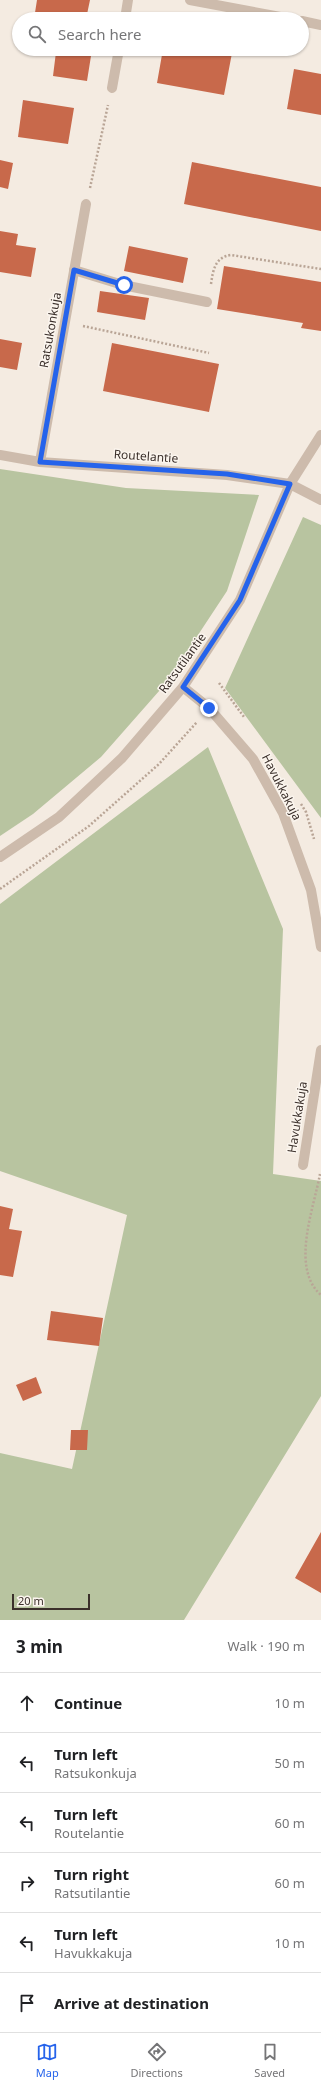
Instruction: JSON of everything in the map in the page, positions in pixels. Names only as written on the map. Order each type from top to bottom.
[{"type":"street","points":[[126,12],[128,0]]},
{"type":"street","points":[[190,0],[253,12]]},
{"type":"street","points":[[309,22],[321,25]]},
{"type":"street","points":[[112,88],[118,56]]},
{"type":"street","name":"Ratsukonkuja","points":[[40,462],[86,204]]},
{"type":"street","points":[[74,270],[124,285],[207,302]]},
{"type":"street","name":"Ratsutilantie","points":[[0,857],[59,817],[122,758],[183,687],[240,600],[290,484],[321,435]]},
{"type":"street","name":"Routelantie","points":[[0,455],[40,462],[227,474],[290,484],[321,500]]},
{"type":"street","name":"Havukkakuja","points":[[183,687],[209,708],[253,759],[283,813],[312,890],[321,947]]},
{"type":"street","name":"Havukkakuja","points":[[303,1165],[321,1050]]},
{"type":"path","points":[[86,204],[112,88]]},
{"type":"path","points":[[207,302],[214,269],[224,256],[230,255],[321,269]]},
{"type":"path","points":[[65,322],[209,353]]},
{"type":"path","points":[[0,889],[89,826],[159,764],[209,708]]},
{"type":"path","points":[[320,1172],[315,1199],[309,1219],[304,1257],[313,1288],[321,1295]]},
{"type":"green space","points":[[0,469],[126,488],[259,495],[227,591],[167,682],[101,757],[33,814],[0,836]]},
{"type":"green space","points":[[303,517],[321,525],[321,818],[225,688]]},
{"type":"green space","points":[[208,747],[283,929],[273,1174],[321,1181],[321,1396],[184,1620],[0,1620],[0,1453],[72,1469],[127,1215],[0,1171],[0,904]]},
{"type":"building","points":[[37,0],[90,0],[87,12],[35,12]]},
{"type":"building","points":[[56,56],[91,56],[87,81],[53,76]]},
{"type":"building","points":[[162,56],[231,56],[224,95],[157,83]]},
{"type":"building","points":[[294,69],[321,74],[321,115],[287,109]]},
{"type":"building","points":[[23,100],[74,108],[68,144],[18,137]]},
{"type":"building","points":[[0,160],[13,163],[8,189],[0,187]]},
{"type":"building","points":[[192,162],[321,187],[321,231],[184,204]]},
{"type":"building","points":[[0,231],[18,234],[16,245],[36,248],[31,277],[0,272]]},
{"type":"building","points":[[129,246],[188,258],[183,283],[124,271]]},
{"type":"building","points":[[224,266],[321,282],[321,331],[301,328],[303,323],[217,309]]},
{"type":"building","points":[[100,291],[149,298],[145,320],[97,312]]},
{"type":"building","points":[[0,339],[22,343],[17,370],[0,367]]},
{"type":"building","points":[[112,343],[219,364],[209,412],[103,391]]},
{"type":"building","points":[[0,1206],[13,1209],[9,1229],[22,1231],[13,1277],[0,1275]]},
{"type":"building","points":[[51,1311],[103,1318],[99,1346],[47,1340]]},
{"type":"building","points":[[36,1377],[42,1393],[23,1401],[16,1385]]},
{"type":"building","points":[[71,1430],[88,1430],[87,1450],[70,1450]]},
{"type":"building","points":[[321,1532],[321,1593],[295,1578]]},
{"type":"route","points":[[124,285],[74,270],[40,462],[227,474],[290,484],[240,600],[183,687],[209,708]]}]
